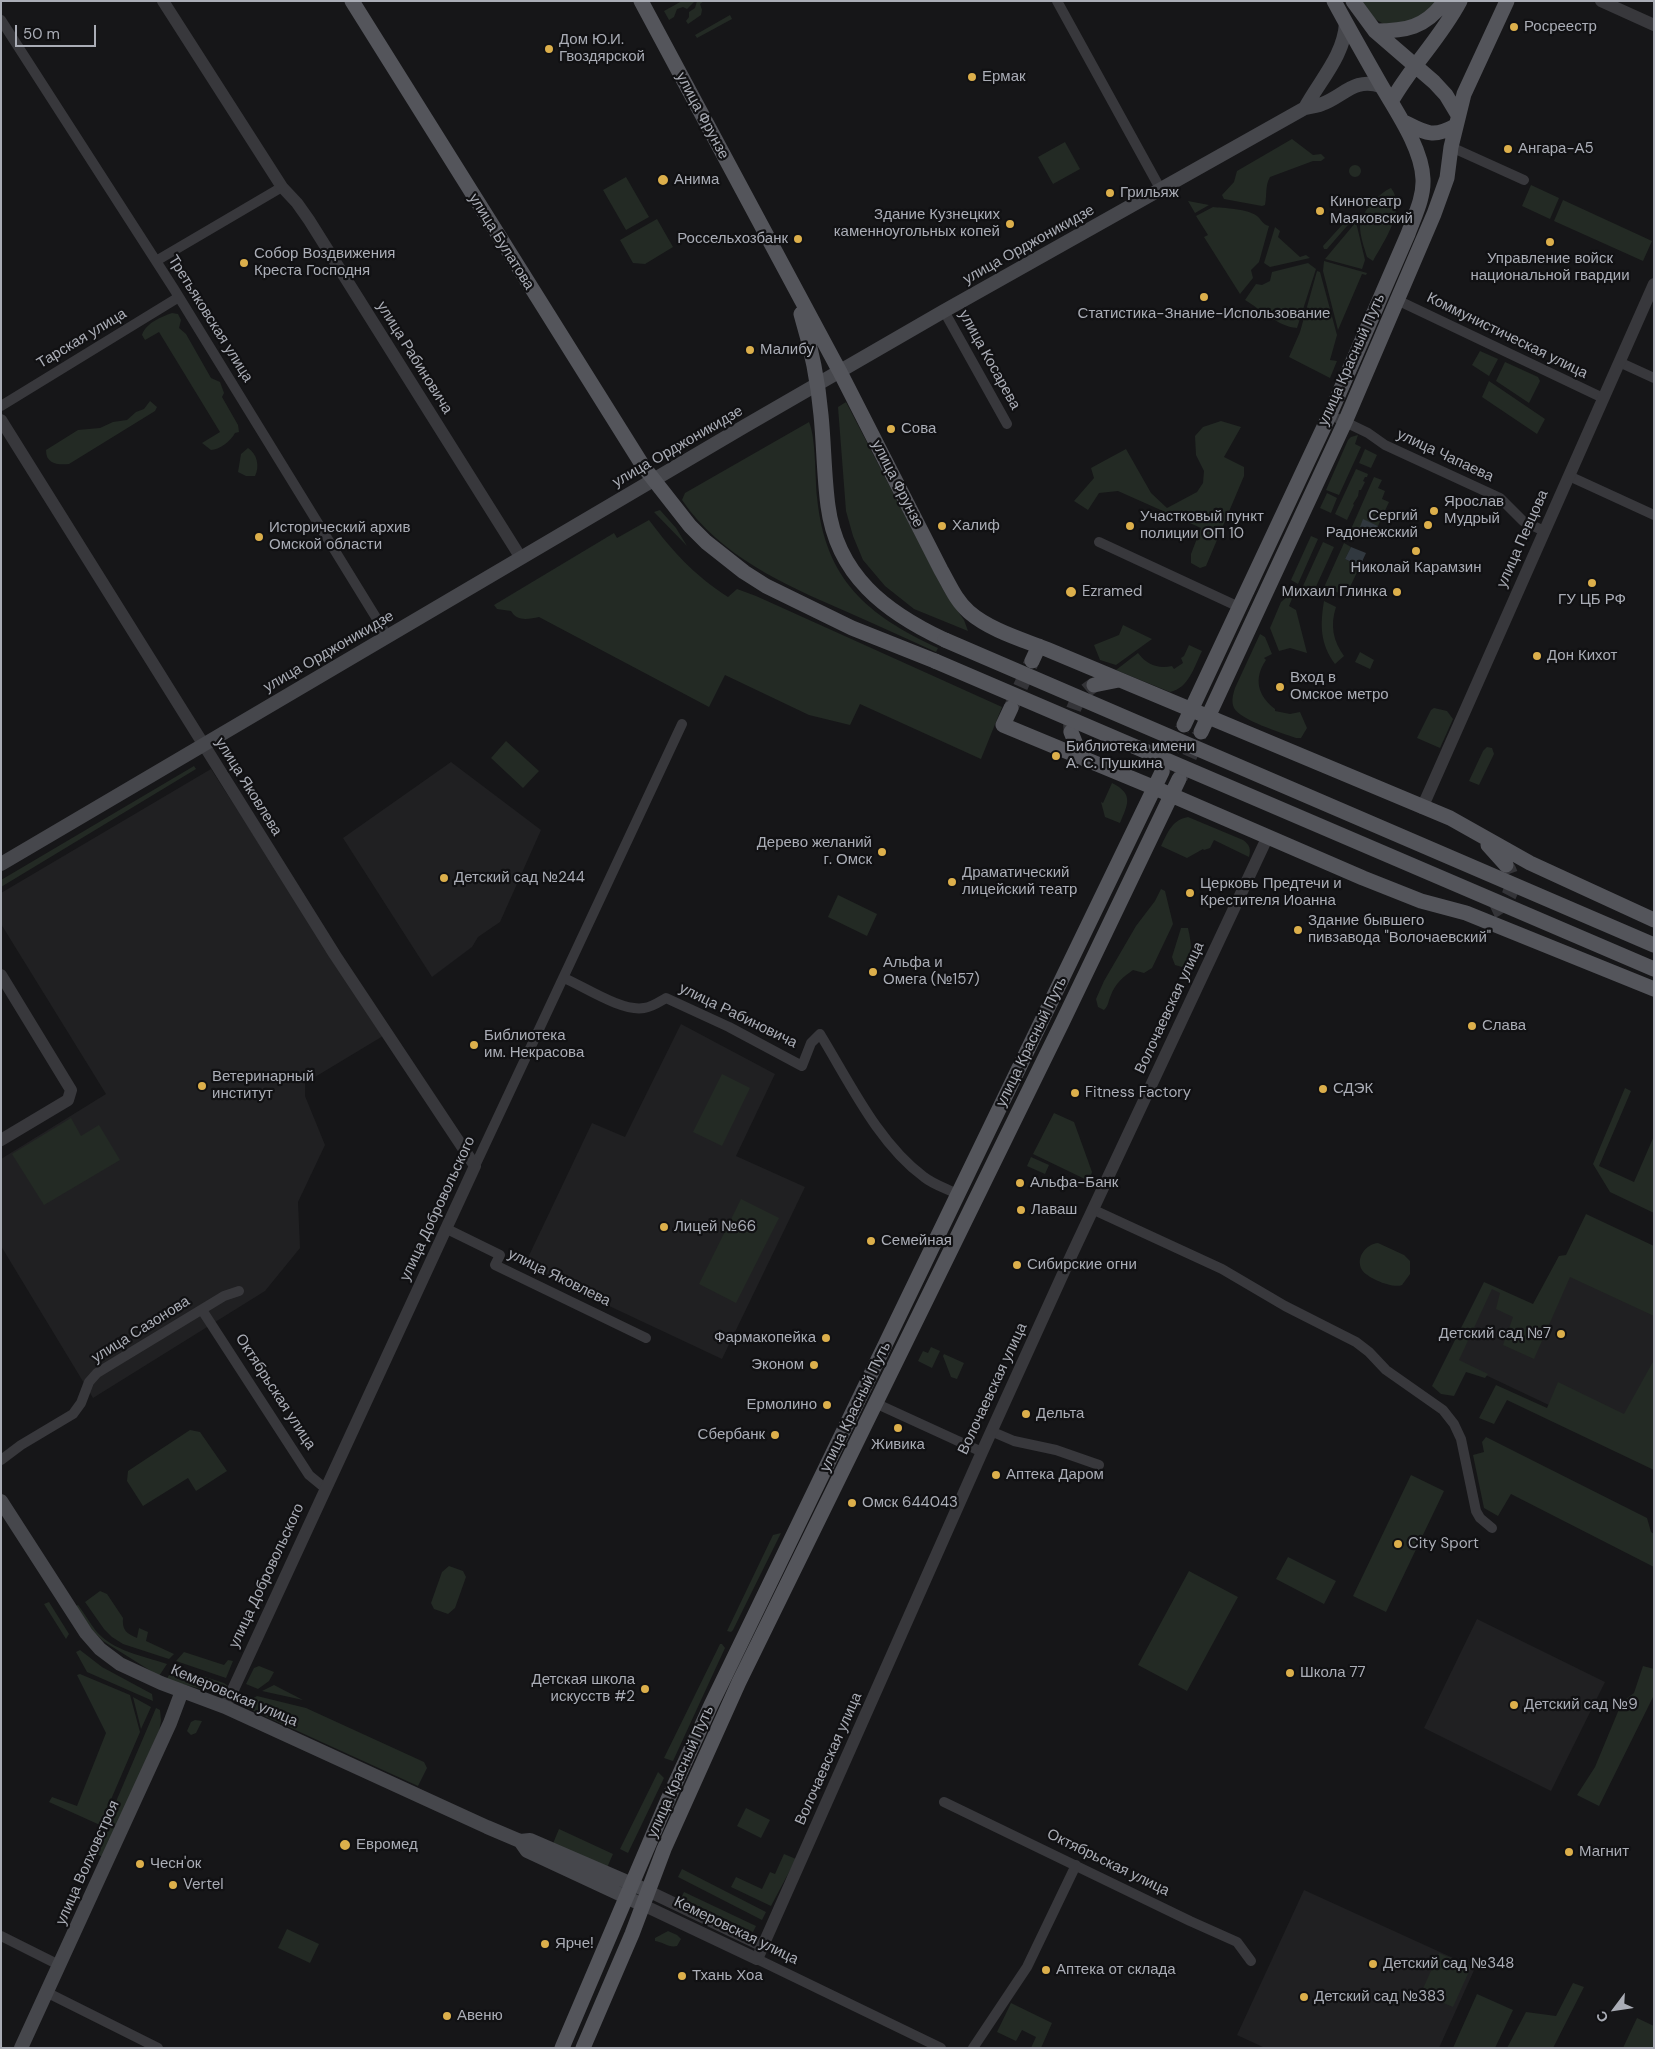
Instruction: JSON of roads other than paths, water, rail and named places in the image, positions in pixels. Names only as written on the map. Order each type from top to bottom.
[{"type":"main road","name":"улица Булатова","points":[[352,1],[596,393],[653,480],[690,526],[744,572],[766,586],[852,628],[1654,970]]},
{"type":"main road","name":"улица Фрунзе","points":[[641,1],[840,372],[955,596],[969,612],[987,624],[1422,808],[1450,818],[1530,863],[1654,920]]},
{"type":"main road","name":"улица Красный Путь","points":[[1184,725],[1330,414],[1418,208],[1423,180],[1416,150],[1402,121],[1334,1]]},
{"type":"main road","points":[[1353,1],[1374,32],[1446,95],[1457,121],[1442,133],[1433,134],[1424,132],[1402,121]]},
{"type":"main road","points":[[1374,32],[1408,30],[1422,23],[1439,9],[1445,1]]},
{"type":"main road","points":[[1391,102],[1449,22],[1460,1]]},
{"type":"main road","name":"улица Красный Путь","points":[[1201,732],[1345,422],[1398,300],[1443,191],[1451,146],[1464,94],[1480,55],[1507,1]]},
{"type":"main road","points":[[1306,108],[1341,49],[1346,23]]},
{"type":"main road","name":"улица Орджоникидзе","points":[[1,864],[944,311],[1306,108],[1322,104],[1360,84],[1371,82],[1381,86]]},
{"type":"main road","name":"улица Фрунзе","points":[[793,284],[813,355],[821,412],[828,507],[836,542],[852,571],[868,592],[892,611],[945,640],[1654,945]]},
{"type":"main road","points":[[1032,661],[1039,646]]},
{"type":"main road","points":[[1094,685],[1120,680]]},
{"type":"main road","points":[[1011,708],[1003,726],[1082,757],[1363,878],[1421,900],[1466,913],[1654,989]]},
{"type":"main road","points":[[1071,732],[1082,757]]},
{"type":"main road","name":"улица Красный Путь","points":[[562,2048],[684,1764],[719,1688],[1162,772]]},
{"type":"main road","name":"улица Красный Путь","points":[[583,2048],[646,1898],[664,1849],[739,1682],[1179,779]]},
{"type":"main road","points":[[1477,833],[1506,865]]},
{"type":"main road","points":[[1466,913],[1492,911]]},
{"type":"main road","points":[[860,1399],[875,1403]]},
{"type":"main road","name":"Кемеровская улица","points":[[1,1501],[92,1642],[120,1664],[225,1707],[520,1841],[530,1840],[646,1898]]},
{"type":"main road","name":"улица Волховстроя","points":[[21,2048],[182,1691]]},
{"type":"street","name":"улица Рабиновича","points":[[163,1],[282,187],[297,203],[314,228],[521,558]]},
{"type":"street","points":[[1058,1],[1160,190]]},
{"type":"street","points":[[1601,1],[1654,25]]},
{"type":"street","name":"Третьяковская улица","points":[[1,20],[156,261],[388,637]]},
{"type":"street","points":[[1451,146],[1524,180]]},
{"type":"street","points":[[156,261],[282,187]]},
{"type":"street","name":"улица Певцова","points":[[1422,808],[1654,284]]},
{"type":"street","name":"Тарская улица","points":[[1,406],[179,298]]},
{"type":"street","name":"Коммунистическая улица","points":[[1398,300],[1603,398]]},
{"type":"street","name":"улица Косарева","points":[[944,311],[1007,424]]},
{"type":"street","points":[[1619,362],[1654,378]]},
{"type":"street","name":"улица Чапаева","points":[[1330,414],[1368,432],[1385,445],[1500,498],[1523,521],[1544,530]]},
{"type":"street","name":"улица Яковлева","points":[[1,420],[334,955],[475,1166]]},
{"type":"street","points":[[1569,476],[1654,515]]},
{"type":"street","points":[[1099,542],[1239,607]]},
{"type":"street","name":"улица Добровольского","points":[[225,1707],[682,724]]},
{"type":"street","name":"Волочаевская улица","points":[[758,1960],[982,1452],[993,1432],[1072,1254],[1268,836]]},
{"type":"street","points":[[1,975],[71,1090],[68,1100],[1,1140]]},
{"type":"street","name":"улица Рабиновича","points":[[564,978],[633,1009],[646,1008],[666,998],[729,1027],[802,1066],[811,1043],[820,1034],[885,1140],[914,1170],[927,1179],[959,1195]]},
{"type":"street","points":[[1094,1210],[1222,1269],[1285,1306],[1356,1342],[1369,1352],[1386,1370],[1443,1410],[1454,1424],[1462,1439],[1476,1511],[1480,1518],[1492,1528]]},
{"type":"street","name":"улица Яковлева","points":[[446,1229],[500,1255],[495,1265],[646,1338]]},
{"type":"street","name":"улица Сазонова","points":[[1,1460],[21,1445],[73,1414],[89,1382],[97,1373],[224,1296],[239,1291]]},
{"type":"street","name":"Октябрьская улица","points":[[202,1310],[309,1475],[326,1489]]},
{"type":"street","points":[[875,1403],[982,1452]]},
{"type":"street","points":[[993,1432],[1014,1441],[1056,1450],[1099,1465]]},
{"type":"street","name":"Октябрьская улица","points":[[944,1802],[1237,1942],[1251,1961]]},
{"type":"street","points":[[973,2048],[1026,1967],[1076,1865]]},
{"type":"street","name":"Кемеровская улица","points":[[646,1898],[763,1946]]},
{"type":"street","name":"Кемеровская улица","points":[[646,1898],[758,1960],[941,2048]]},
{"type":"street","points":[[1,1936],[59,1965]]},
{"type":"street","points":[[46,1992],[158,2048]]},
{"type":"tunnel","points":[[1011,708],[1032,661]]},
{"type":"tunnel","points":[[1071,732],[1071,718],[1075,705],[1083,694],[1094,685]]},
{"type":"tunnel","points":[[1162,771],[1182,729]]},
{"type":"tunnel","points":[[1180,778],[1199,735]]},
{"type":"tunnel","points":[[1492,911],[1504,903],[1511,891],[1512,879],[1506,865]]},
{"type":"place","name":"Росреестр","points":[[1514,27]]},
{"type":"place","name":"Дом Ю.И. Гвоздярской","points":[[549,49]]},
{"type":"place","name":"Ермак","points":[[972,77]]},
{"type":"place","name":"Ангара-А5","points":[[1508,149]]},
{"type":"place","name":"Анима","points":[[663,180]]},
{"type":"place","name":"Грильяж","points":[[1110,193]]},
{"type":"place","name":"Кинотеатр Маяковский","points":[[1320,211]]},
{"type":"place","name":"Здание Кузнецких каменноугольных копей","points":[[1010,224]]},
{"type":"place","name":"Россельхозбанк","points":[[798,239]]},
{"type":"place","name":"Управление войск национальной гвардии","points":[[1550,242]]},
{"type":"place","name":"Собор Воздвижения Креста Господня","points":[[244,263]]},
{"type":"place","name":"Статистика-Знание-Использование","points":[[1204,297]]},
{"type":"place","name":"Малибу","points":[[750,350]]},
{"type":"place","name":"Сова","points":[[891,429]]},
{"type":"place","name":"Ярослав Мудрый","points":[[1434,511]]},
{"type":"place","name":"Сергий Радонежский","points":[[1428,525]]},
{"type":"place","name":"Халиф","points":[[942,526]]},
{"type":"place","name":"Участковый пункт полиции ОП 10","points":[[1130,526]]},
{"type":"place","name":"Исторический архив Омской области","points":[[259,537]]},
{"type":"place","name":"Николай Карамзин","points":[[1416,551]]},
{"type":"place","name":"ГУ ЦБ РФ","points":[[1592,583]]},
{"type":"place","name":"Ezramed","points":[[1071,592]]},
{"type":"place","name":"Михаил Глинка","points":[[1397,592]]},
{"type":"place","name":"Дон Кихот","points":[[1537,656]]},
{"type":"place","name":"Вход в Омское метро","points":[[1280,687]]},
{"type":"place","name":"Библиотека имени А. С. Пушкина","points":[[1056,756]]},
{"type":"place","name":"Дерево желаний г. Омск","points":[[882,852]]},
{"type":"place","name":"Детский сад №244","points":[[444,878]]},
{"type":"place","name":"Драматический лицейский театр","points":[[952,882]]},
{"type":"place","name":"Церковь Предтечи и Крестителя Иоанна","points":[[1190,893]]},
{"type":"place","name":"Здание бывшего пивзавода \"Волочаевский\"","points":[[1298,930]]},
{"type":"place","name":"Альфа и Омега (№157)","points":[[873,972]]},
{"type":"place","name":"Слава","points":[[1472,1026]]},
{"type":"place","name":"Библиотека им. Некрасова","points":[[474,1045]]},
{"type":"place","name":"Ветеринарный институт","points":[[202,1086]]},
{"type":"place","name":"СДЭК","points":[[1323,1089]]},
{"type":"place","name":"Fitness Factory","points":[[1075,1093]]},
{"type":"place","name":"Альфа-Банк","points":[[1020,1183]]},
{"type":"place","name":"Лаваш","points":[[1021,1210]]},
{"type":"place","name":"Лицей №66","points":[[664,1227]]},
{"type":"place","name":"Семейная","points":[[871,1241]]},
{"type":"place","name":"Сибирские огни","points":[[1017,1265]]},
{"type":"place","name":"Детский сад №7","points":[[1561,1334]]},
{"type":"place","name":"Фармакопейка","points":[[826,1338]]},
{"type":"place","name":"Эконом","points":[[814,1365]]},
{"type":"place","name":"Ермолино","points":[[827,1405]]},
{"type":"place","name":"Дельта","points":[[1026,1414]]},
{"type":"place","name":"Живика","points":[[898,1428]]},
{"type":"place","name":"Сбербанк","points":[[775,1435]]},
{"type":"place","name":"Аптека Даром","points":[[996,1475]]},
{"type":"place","name":"Омск 644043","points":[[852,1503]]},
{"type":"place","name":"City Sport","points":[[1398,1544]]},
{"type":"place","name":"Школа 77","points":[[1290,1673]]},
{"type":"place","name":"Детская школа искусств #2","points":[[645,1689]]},
{"type":"place","name":"Детский сад №9","points":[[1514,1705]]},
{"type":"place","name":"Евромед","points":[[345,1845]]},
{"type":"place","name":"Магнит","points":[[1569,1852]]},
{"type":"place","name":"Чесн'ок","points":[[140,1864]]},
{"type":"place","name":"Vertel","points":[[173,1885]]},
{"type":"place","name":"Ярче!","points":[[545,1944]]},
{"type":"place","name":"Детский сад №348","points":[[1373,1964]]},
{"type":"place","name":"Аптека от склада","points":[[1046,1970]]},
{"type":"place","name":"Тхань Хоа","points":[[682,1976]]},
{"type":"place","name":"Детский сад №383","points":[[1304,1997]]},
{"type":"place","name":"Авеню","points":[[447,2016]]}]
